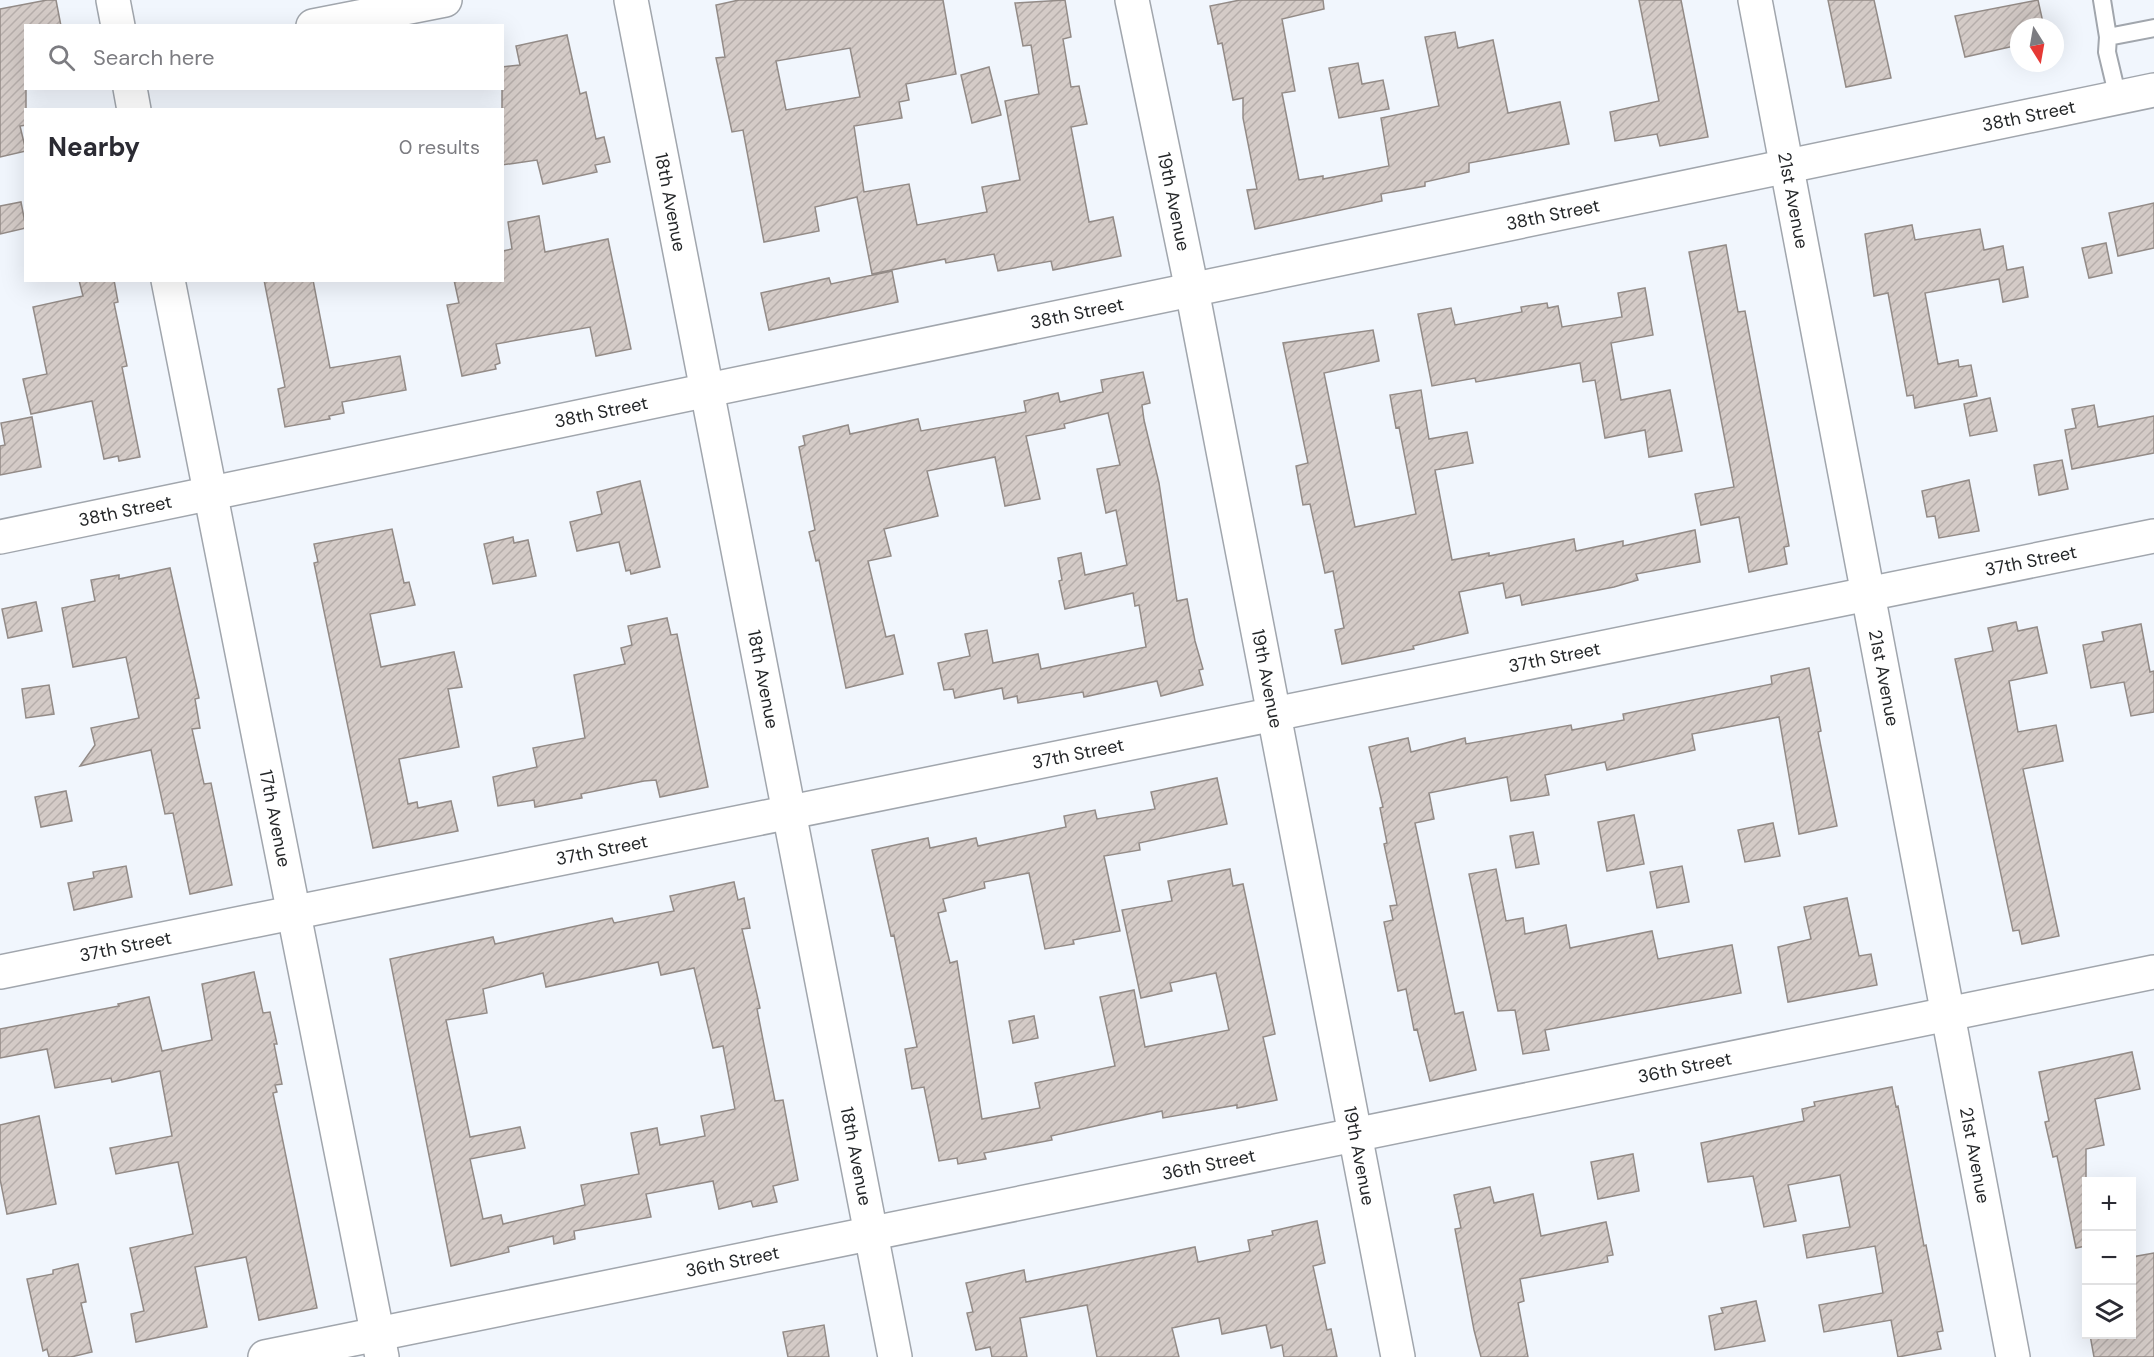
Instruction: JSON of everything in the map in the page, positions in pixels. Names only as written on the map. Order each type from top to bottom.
[{"type":"street","points":[[113,0],[118,24]]},
{"type":"street","points":[[323,24],[444,0]]},
{"type":"street","name":"18th Avenue","points":[[632,0],[895,1357]]},
{"type":"street","name":"19th Avenue","points":[[1132,0],[1192,290],[1398,1357]]},
{"type":"street","name":"21st Avenue","points":[[1755,0],[2013,1357]]},
{"type":"street","points":[[130,90],[134,108]]},
{"type":"street","name":"38th Street","points":[[0,537],[2154,90]]},
{"type":"street","name":"17th Avenue","points":[[168,282],[379,1346]]},
{"type":"street","name":"37th Street","points":[[0,972],[2154,536]]},
{"type":"street","name":"36th Street","points":[[265,1357],[379,1346],[871,1233],[2154,972]]},
{"type":"lane","points":[[2102,0],[2109,37],[2107,52],[2118,98]]},
{"type":"lane","points":[[2109,37],[2154,28]]},
{"type":"building","points":[[56,0],[61,24],[24,24],[26,108],[24,108],[24,125],[20,126],[24,151],[0,157],[0,9]]},
{"type":"building","points":[[739,0],[943,0],[956,74],[906,84],[909,100],[899,102],[902,118],[854,126],[864,192],[909,184],[917,225],[987,212],[982,187],[1020,180],[1005,101],[1039,94],[1031,45],[1023,46],[1015,3],[1065,0],[1071,37],[1063,39],[1071,87],[1079,86],[1087,124],[1071,127],[1089,222],[1113,217],[1121,256],[1053,270],[1051,261],[998,271],[994,254],[946,263],[945,259],[872,274],[857,197],[815,207],[819,231],[764,242],[743,130],[732,132],[716,58],[725,57],[716,5]],"holes":[[[850,48],[860,97],[786,110],[776,61]]]},
{"type":"building","points":[[1240,0],[1323,0],[1324,9],[1282,19],[1295,91],[1282,93],[1299,180],[1323,176],[1323,179],[1389,166],[1381,118],[1439,106],[1425,37],[1455,32],[1458,48],[1493,40],[1508,113],[1560,102],[1569,144],[1469,163],[1469,172],[1425,182],[1425,186],[1381,194],[1382,201],[1255,229],[1247,190],[1257,189],[1243,118],[1243,98],[1233,100],[1222,43],[1218,44],[1210,6]]},
{"type":"building","points":[[1639,0],[1681,0],[1708,137],[1660,146],[1657,134],[1615,141],[1610,112],[1659,101]]},
{"type":"building","points":[[1828,0],[1874,0],[1891,78],[1846,87]]},
{"type":"building","points":[[2038,0],[2042,18],[2010,18],[2010,47],[1965,57],[1955,16]]},
{"type":"building","points":[[567,35],[580,94],[586,92],[596,139],[604,137],[610,162],[595,165],[597,172],[543,184],[537,160],[504,165],[502,90],[504,90],[504,67],[520,65],[516,46]]},
{"type":"building","points":[[1358,63],[1362,84],[1383,80],[1389,109],[1339,118],[1329,68]]},
{"type":"building","points":[[989,67],[1001,115],[972,123],[961,75]]},
{"type":"building","points":[[21,202],[24,228],[0,234],[0,206]]},
{"type":"building","points":[[2154,203],[2154,248],[2118,256],[2109,213]]},
{"type":"building","points":[[539,216],[545,252],[608,239],[631,349],[596,356],[590,327],[496,344],[500,363],[495,365],[496,369],[462,376],[447,305],[459,303],[454,282],[504,282],[504,251],[512,249],[508,222]]},
{"type":"building","points":[[1912,225],[1915,240],[1980,229],[1984,250],[2003,246],[2007,270],[2023,267],[2028,297],[2003,302],[1999,279],[1925,293],[1938,364],[1958,360],[1959,367],[1971,365],[1977,396],[1915,408],[1913,395],[1907,396],[1888,293],[1874,296],[1865,234]]},
{"type":"building","points":[[2106,243],[2112,273],[2089,278],[2082,248]]},
{"type":"building","points":[[1726,245],[1738,312],[1745,311],[1789,546],[1784,547],[1787,564],[1749,572],[1739,517],[1701,525],[1695,494],[1734,487],[1689,252]]},
{"type":"building","points":[[892,271],[898,302],[769,330],[761,293],[829,278],[831,284]]},
{"type":"building","points":[[80,282],[114,282],[118,302],[114,303],[127,366],[122,367],[140,457],[119,461],[118,456],[104,459],[92,401],[31,414],[23,379],[47,374],[33,307],[83,296]]},
{"type":"building","points":[[264,282],[313,282],[330,368],[400,356],[406,390],[342,402],[344,413],[329,416],[330,419],[285,427],[278,389],[285,387]]},
{"type":"building","points":[[1645,288],[1653,335],[1611,343],[1621,400],[1670,390],[1682,451],[1649,457],[1645,430],[1605,438],[1595,380],[1583,382],[1580,363],[1476,382],[1475,378],[1432,386],[1418,314],[1451,308],[1455,325],[1522,312],[1521,307],[1547,303],[1548,308],[1558,306],[1562,327],[1622,317],[1618,293]]},
{"type":"building","points":[[1373,330],[1379,361],[1324,373],[1355,527],[1416,514],[1399,427],[1396,428],[1390,395],[1421,390],[1429,439],[1467,432],[1473,463],[1435,470],[1452,560],[1489,553],[1489,556],[1574,539],[1576,551],[1623,541],[1623,546],[1695,530],[1700,562],[1636,574],[1638,580],[1614,587],[1522,605],[1520,595],[1506,598],[1503,583],[1459,592],[1468,633],[1413,646],[1414,649],[1342,664],[1335,630],[1344,628],[1333,571],[1325,573],[1310,504],[1303,505],[1296,466],[1308,463],[1283,343]]},
{"type":"building","points":[[1143,372],[1150,403],[1142,405],[1144,420],[1159,483],[1177,601],[1187,599],[1203,669],[1199,670],[1203,685],[1161,696],[1157,681],[1084,697],[1083,692],[1018,703],[1017,696],[1004,699],[1002,688],[955,698],[953,689],[944,690],[938,663],[970,656],[965,634],[987,630],[993,663],[1038,654],[1041,669],[1146,647],[1139,605],[1135,606],[1133,593],[1065,609],[1059,581],[1062,580],[1058,558],[1081,553],[1085,575],[1127,565],[1116,510],[1106,513],[1097,469],[1120,465],[1108,413],[1064,424],[1065,428],[1026,436],[1040,499],[1005,506],[995,457],[927,471],[938,516],[884,529],[891,556],[868,561],[886,637],[894,635],[903,674],[846,688],[819,560],[816,561],[809,532],[815,530],[799,447],[805,445],[803,436],[848,425],[850,434],[918,419],[921,431],[1026,412],[1024,401],[1058,393],[1060,402],[1103,392],[1101,380]]},
{"type":"building","points":[[1990,398],[1997,431],[1970,436],[1964,404]]},
{"type":"building","points":[[2094,405],[2098,427],[2154,416],[2154,453],[2072,469],[2065,430],[2076,428],[2072,409]]},
{"type":"building","points":[[32,417],[41,467],[0,475],[0,446],[5,445],[1,423]]},
{"type":"building","points":[[2062,460],[2068,489],[2039,495],[2034,465]]},
{"type":"building","points":[[1969,480],[1979,531],[1939,538],[1935,516],[1927,517],[1922,491]]},
{"type":"building","points":[[640,481],[660,567],[631,574],[630,570],[626,571],[619,542],[577,551],[570,522],[602,514],[597,492]]},
{"type":"building","points":[[392,529],[404,583],[409,582],[415,605],[370,614],[381,667],[454,652],[462,687],[448,689],[459,747],[399,759],[408,804],[417,802],[418,808],[451,801],[458,831],[373,848],[314,563],[318,562],[314,544]]},
{"type":"building","points":[[513,537],[514,543],[528,540],[536,576],[493,584],[484,544]]},
{"type":"building","points":[[170,568],[199,698],[195,699],[200,728],[192,729],[204,784],[211,783],[232,885],[190,894],[173,813],[165,814],[151,750],[80,766],[95,745],[91,728],[139,718],[126,657],[73,667],[62,608],[95,601],[91,580],[119,575],[119,579]]},
{"type":"building","points":[[36,602],[42,631],[8,638],[2,609]]},
{"type":"building","points":[[667,618],[671,635],[677,634],[708,787],[660,797],[656,780],[644,781],[581,794],[582,798],[535,807],[534,800],[498,806],[493,777],[537,767],[533,748],[585,738],[574,675],[625,664],[621,648],[632,645],[628,626]]},
{"type":"building","points":[[2016,622],[2018,631],[2037,627],[2047,673],[2009,681],[2018,732],[2056,725],[2063,761],[2023,769],[2059,936],[2022,944],[2019,930],[2013,931],[1955,659],[1993,651],[1988,628]]},
{"type":"building","points":[[2141,624],[2150,672],[2154,671],[2154,712],[2131,716],[2124,682],[2091,688],[2083,645],[2104,641],[2102,632]]},
{"type":"building","points":[[1809,668],[1821,731],[1818,732],[1837,826],[1799,834],[1779,717],[1692,734],[1695,750],[1607,770],[1605,762],[1545,775],[1549,795],[1511,801],[1507,777],[1429,793],[1434,819],[1415,823],[1455,1014],[1463,1012],[1476,1070],[1430,1081],[1417,1029],[1414,1030],[1406,989],[1398,991],[1384,922],[1393,920],[1390,906],[1397,905],[1384,844],[1387,843],[1380,808],[1383,807],[1369,747],[1408,738],[1411,752],[1465,738],[1466,744],[1571,725],[1572,730],[1624,720],[1623,714],[1772,684],[1771,676]]},
{"type":"building","points":[[49,685],[54,714],[26,718],[22,689]]},
{"type":"building","points":[[1217,778],[1227,824],[1139,843],[1140,850],[1104,856],[1120,931],[1073,940],[1074,944],[1045,949],[1029,873],[984,882],[985,888],[943,899],[946,911],[938,913],[950,963],[957,961],[982,1119],[1040,1108],[1035,1083],[1115,1066],[1100,997],[1134,990],[1145,1047],[1229,1030],[1216,973],[1170,983],[1172,991],[1141,998],[1122,910],[1172,901],[1168,881],[1230,869],[1233,886],[1243,884],[1275,1034],[1263,1037],[1277,1100],[1163,1118],[1162,1111],[1051,1136],[1052,1140],[984,1153],[986,1159],[958,1164],[957,1158],[939,1161],[924,1087],[912,1089],[905,1049],[917,1047],[894,935],[891,936],[872,850],[928,838],[930,848],[976,838],[978,846],[1066,827],[1064,816],[1095,810],[1097,819],[1155,809],[1151,792]]},
{"type":"building","points":[[66,791],[72,821],[41,827],[35,797]]},
{"type":"building","points":[[1634,815],[1644,864],[1607,871],[1598,822]]},
{"type":"building","points":[[1773,823],[1780,856],[1745,862],[1738,830]]},
{"type":"building","points":[[1533,832],[1539,864],[1516,868],[1510,836]]},
{"type":"building","points":[[126,866],[132,897],[74,910],[68,883],[94,878],[93,872]]},
{"type":"building","points":[[1682,866],[1689,902],[1657,908],[1650,872]]},
{"type":"building","points":[[1496,869],[1506,921],[1523,918],[1525,934],[1566,925],[1570,948],[1652,931],[1658,959],[1732,945],[1741,993],[1545,1030],[1549,1050],[1523,1054],[1515,1010],[1498,1011],[1469,874]]},
{"type":"building","points":[[734,882],[738,900],[744,898],[750,928],[742,929],[760,1008],[757,1009],[775,1101],[783,1100],[798,1180],[773,1186],[777,1202],[753,1207],[751,1201],[719,1209],[713,1181],[646,1194],[651,1217],[574,1231],[575,1239],[554,1244],[553,1236],[508,1247],[509,1252],[451,1266],[390,959],[493,937],[495,944],[612,918],[614,923],[674,911],[670,896]],"holes":[[[658,962],[661,975],[694,968],[713,1048],[723,1046],[735,1109],[701,1116],[705,1136],[660,1145],[657,1128],[631,1133],[639,1174],[581,1185],[585,1205],[503,1224],[501,1215],[483,1219],[470,1159],[525,1148],[520,1127],[470,1137],[446,1020],[487,1013],[483,989],[543,973],[546,987]]]},
{"type":"building","points":[[1847,898],[1859,956],[1871,954],[1877,985],[1788,1002],[1778,947],[1811,939],[1804,907]]},
{"type":"building","points":[[254,972],[263,1013],[270,1012],[277,1044],[274,1044],[282,1084],[275,1085],[277,1092],[273,1093],[317,1308],[259,1320],[246,1257],[195,1267],[207,1327],[136,1342],[131,1314],[144,1311],[130,1248],[193,1234],[178,1162],[116,1174],[110,1148],[172,1136],[160,1071],[112,1082],[111,1078],[55,1088],[47,1049],[0,1058],[0,1029],[119,1006],[118,1004],[149,997],[162,1051],[212,1040],[202,984]]},
{"type":"building","points":[[1034,1016],[1038,1038],[1013,1043],[1009,1021]]},
{"type":"building","points":[[2132,1052],[2140,1089],[2095,1099],[2104,1145],[2086,1149],[2086,1177],[2082,1177],[2082,1247],[2076,1248],[2057,1156],[2053,1157],[2045,1122],[2049,1121],[2039,1072]]},
{"type":"building","points":[[1892,1087],[1896,1107],[1898,1106],[1924,1246],[1926,1245],[1943,1331],[1937,1332],[1941,1349],[1898,1357],[1891,1320],[1824,1332],[1819,1305],[1883,1293],[1875,1246],[1807,1258],[1803,1235],[1850,1227],[1840,1175],[1788,1185],[1796,1221],[1764,1227],[1753,1176],[1708,1182],[1701,1143],[1804,1121],[1802,1109],[1815,1106],[1814,1102]]},
{"type":"building","points":[[39,1116],[56,1204],[7,1214],[0,1179],[0,1125]]},
{"type":"building","points":[[1633,1154],[1639,1191],[1598,1199],[1591,1162]]},
{"type":"building","points":[[1490,1187],[1494,1203],[1533,1194],[1541,1236],[1606,1222],[1613,1255],[1607,1256],[1608,1262],[1520,1279],[1524,1301],[1518,1303],[1528,1357],[1481,1357],[1474,1330],[1455,1229],[1461,1228],[1454,1195]]},
{"type":"building","points":[[1317,1221],[1325,1263],[1313,1266],[1327,1330],[1331,1329],[1337,1357],[1284,1357],[1282,1345],[1271,1348],[1266,1325],[1222,1334],[1219,1318],[1172,1328],[1179,1357],[1097,1357],[1087,1305],[1020,1318],[1027,1357],[992,1357],[990,1347],[976,1350],[967,1313],[973,1312],[966,1283],[1024,1270],[1026,1282],[1195,1247],[1198,1262],[1250,1251],[1248,1240],[1273,1235],[1272,1231]]},
{"type":"building","points":[[2154,1253],[2154,1357],[2094,1357],[2091,1339],[2136,1339],[2136,1256]]},
{"type":"building","points":[[78,1264],[86,1302],[81,1303],[92,1352],[71,1357],[49,1357],[47,1349],[43,1351],[27,1279],[53,1274],[53,1270]]},
{"type":"building","points":[[1756,1301],[1765,1341],[1715,1350],[1709,1316],[1723,1313],[1721,1308]]},
{"type":"building","points":[[824,1325],[829,1357],[788,1357],[783,1332]]}]
